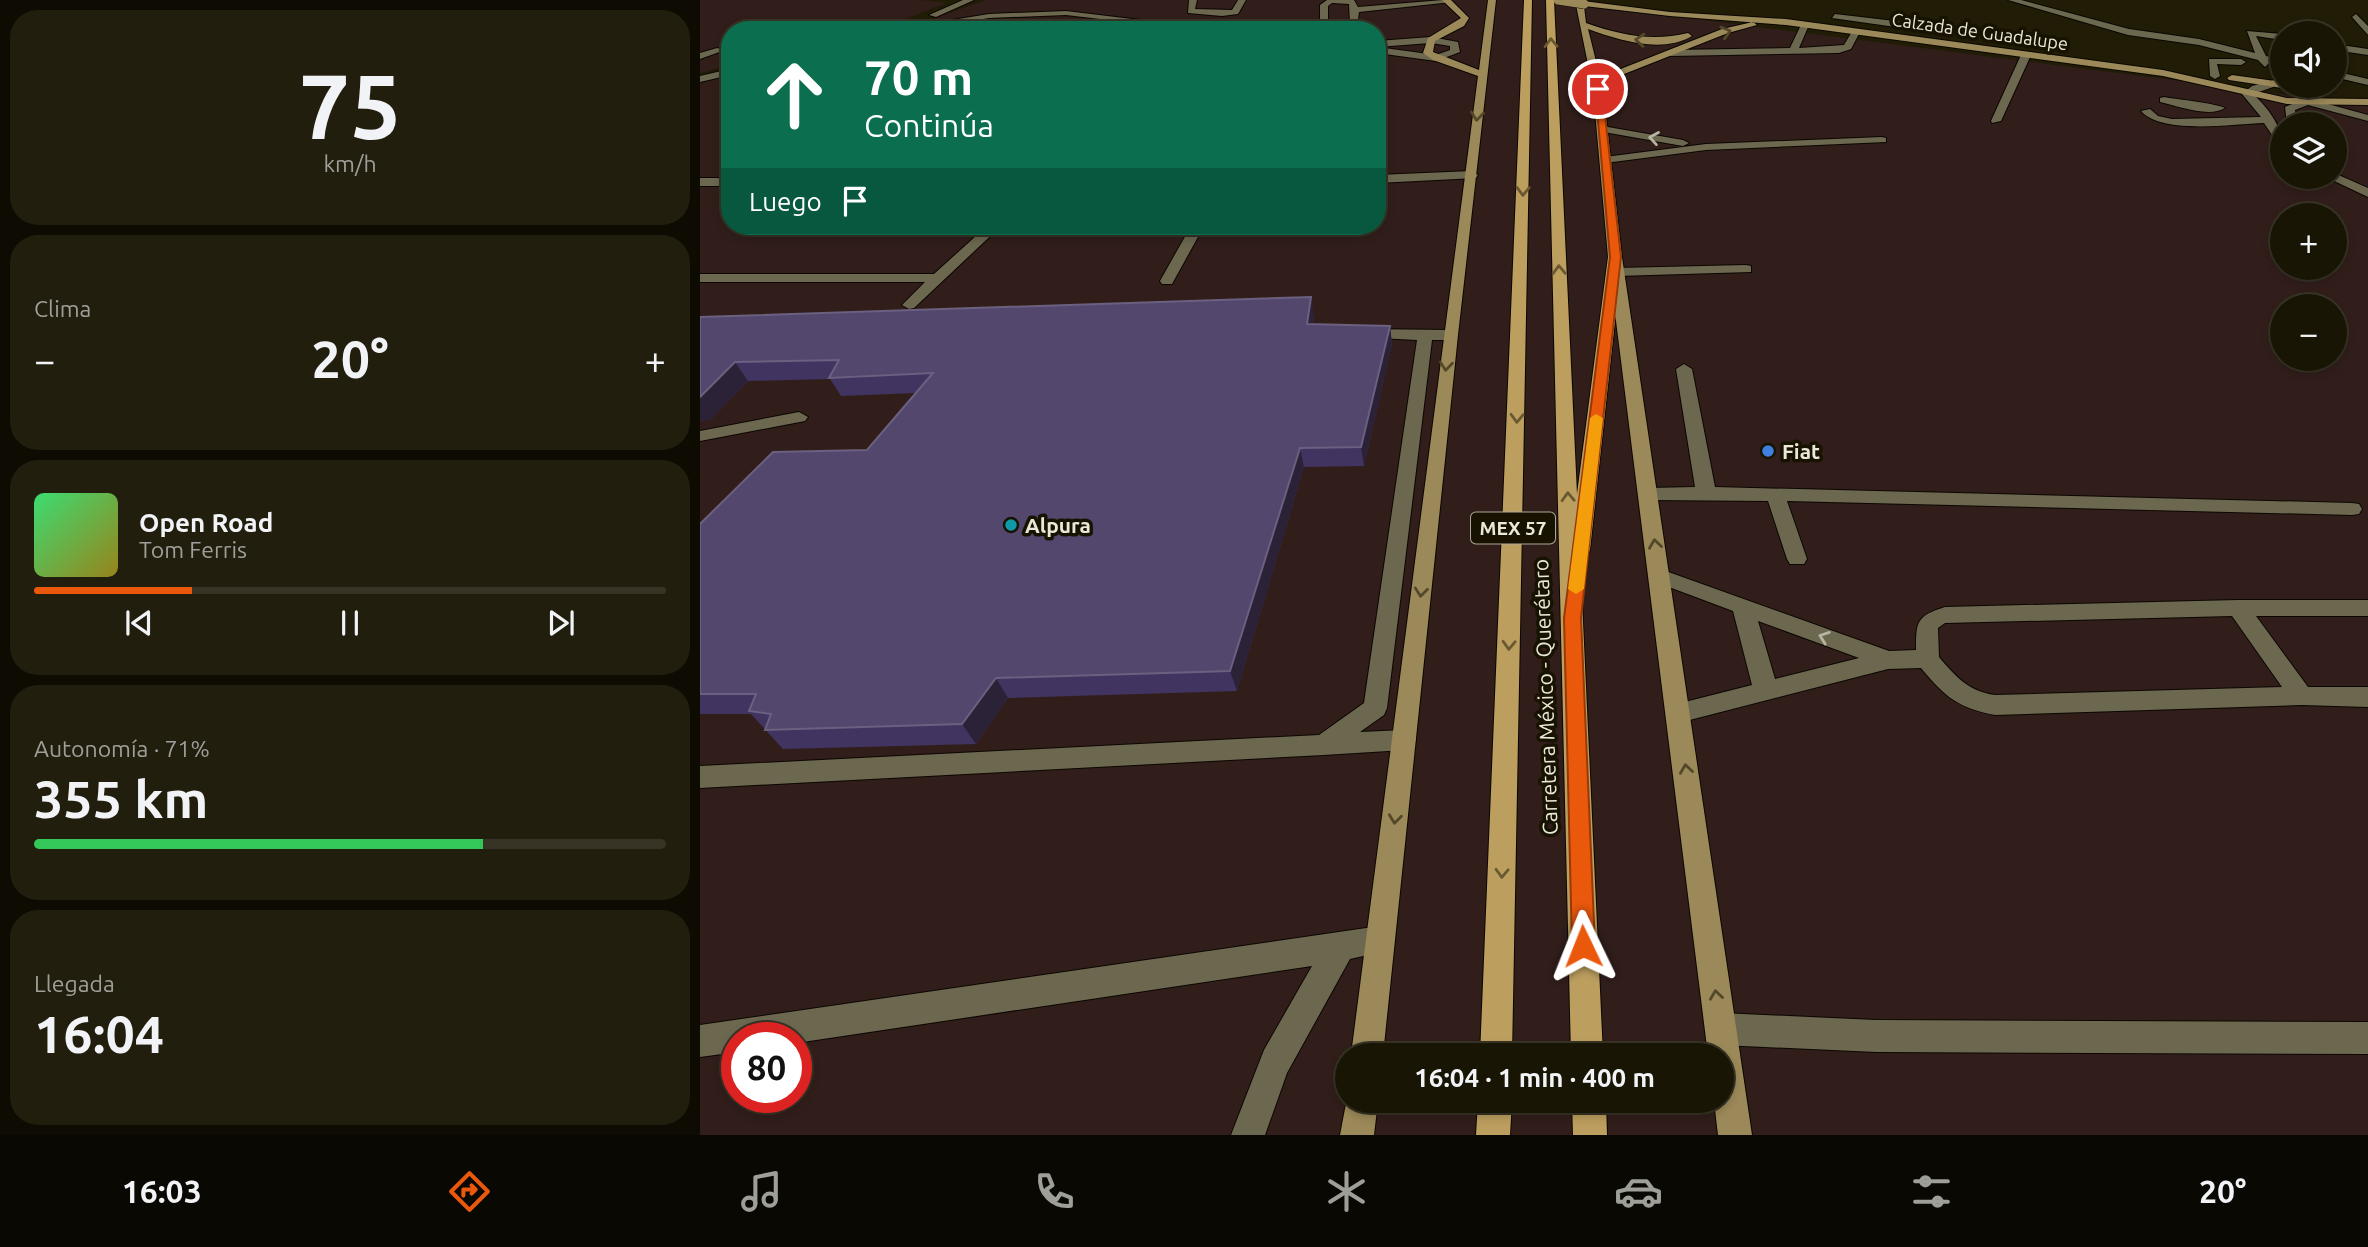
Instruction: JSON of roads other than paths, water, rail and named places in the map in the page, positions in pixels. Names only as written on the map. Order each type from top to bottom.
[{"type":"highway","name":"Carretera México - Querétaro","points":[[1496,1043],[1528,0]]},
{"type":"highway","name":"Carretera México - Querétaro","points":[[1549,0],[1587,1043]]},
{"type":"highway","points":[[1572,618],[1616,265]]},
{"type":"highway","points":[[1493,1135],[1494,1113]]},
{"type":"highway","points":[[1589,1113],[1590,1135]]},
{"type":"main road","points":[[1368,1043],[1450,335],[1492,0]]},
{"type":"main road","points":[[1558,0],[1582,9],[1609,35],[1644,41],[1682,38],[1696,29],[1670,14]]},
{"type":"main road","name":"Calzada de Guadalupe","points":[[1639,0],[2176,76],[2247,94],[2309,102],[2368,99]]},
{"type":"main road","points":[[1447,1],[1465,18],[1461,24],[1431,40],[1428,53],[1482,74]]},
{"type":"main road","points":[[1702,6],[1725,11]]},
{"type":"main road","points":[[1746,8],[1801,22]]},
{"type":"main road","points":[[1582,9],[1598,89],[1616,265],[1735,1135]]},
{"type":"main road","name":"Calzada de Guadalupe","points":[[1582,9],[1827,24],[2270,81]]},
{"type":"main road","points":[[1598,89],[1611,76],[1725,31],[1786,22]]},
{"type":"main road","name":"Calzada de Guadalupe","points":[[2347,95],[2368,99]]},
{"type":"main road","points":[[1357,1135],[1360,1113]]},
{"type":"street","points":[[916,21],[970,0]]},
{"type":"street","points":[[1193,0],[1191,10],[1222,14],[1235,12],[1242,0]]},
{"type":"street","points":[[2012,0],[2128,32],[2199,42],[2264,62]]},
{"type":"street","points":[[1324,21],[1325,3],[1348,1],[1352,2],[1355,10],[1354,21]]},
{"type":"street","points":[[1355,10],[1447,1]]},
{"type":"street","points":[[1019,4],[1066,13],[1140,21]]},
{"type":"street","points":[[949,9],[974,5],[993,12]]},
{"type":"street","points":[[1827,24],[1843,8]]},
{"type":"street","points":[[942,21],[993,12],[1066,13]]},
{"type":"street","points":[[1835,16],[1938,30],[1959,29]]},
{"type":"street","points":[[2356,17],[2368,32]]},
{"type":"street","points":[[1793,51],[1801,22]]},
{"type":"street","points":[[1671,53],[1839,50],[1848,47],[1856,32]]},
{"type":"street","points":[[2270,36],[2250,33],[2270,70]]},
{"type":"street","points":[[1386,46],[1431,40],[1455,44],[1455,52],[1436,58],[1386,49]]},
{"type":"street","points":[[2347,49],[2368,52]]},
{"type":"street","points":[[700,56],[720,50]]},
{"type":"street","points":[[1996,121],[2026,55]]},
{"type":"street","points":[[2215,76],[2213,61],[2216,60],[2270,62]]},
{"type":"street","points":[[700,81],[721,75]]},
{"type":"street","points":[[2347,77],[2368,82]]},
{"type":"street","points":[[700,81],[721,82]]},
{"type":"street","points":[[2270,84],[2256,88],[2247,94],[2270,121]]},
{"type":"street","points":[[2289,112],[2313,98]]},
{"type":"street","points":[[2164,100],[2202,108],[2266,114]]},
{"type":"street","points":[[2309,102],[2368,118]]},
{"type":"street","points":[[2146,111],[2154,118],[2172,122],[2266,114]]},
{"type":"street","points":[[1602,129],[1706,147]]},
{"type":"street","points":[[1605,160],[1706,147],[1882,140]]},
{"type":"street","points":[[1386,181],[1471,180]]},
{"type":"street","points":[[2347,181],[2368,193]]},
{"type":"street","points":[[700,182],[721,182]]},
{"type":"street","points":[[909,305],[985,235]]},
{"type":"street","points":[[1167,281],[1192,235]]},
{"type":"street","points":[[1616,265],[1746,269]]},
{"type":"street","points":[[700,278],[940,278]]},
{"type":"street","points":[[1346,334],[1450,335]]},
{"type":"street","points":[[1324,745],[1375,708],[1425,335]]},
{"type":"street","points":[[1684,369],[1706,493]]},
{"type":"street","points":[[700,436],[799,417]]},
{"type":"street","points":[[1648,494],[1706,493],[2352,509]]},
{"type":"street","points":[[1776,496],[1797,559]]},
{"type":"street","points":[[1660,576],[1888,660]]},
{"type":"street","points":[[1743,607],[1766,691]]},
{"type":"street","points":[[2368,607],[1945,615],[1935,618],[1927,626],[1927,659],[1956,693],[1972,702],[1995,705],[2302,696],[2368,697]]},
{"type":"street","points":[[2238,608],[2302,696]]},
{"type":"street","points":[[1678,713],[1888,660],[1927,659]]},
{"type":"street","points":[[700,777],[1404,740]]},
{"type":"street","points":[[700,1041],[1380,940]]},
{"type":"street","points":[[1248,1135],[1255,1110],[1294,1024],[1341,946]]},
{"type":"street","points":[[1721,1029],[1876,1035],[2368,1038]]},
{"type":"place","name":"Fiat","points":[[1768,451]]},
{"type":"place","name":"Alpura","points":[[1011,525]]}]
